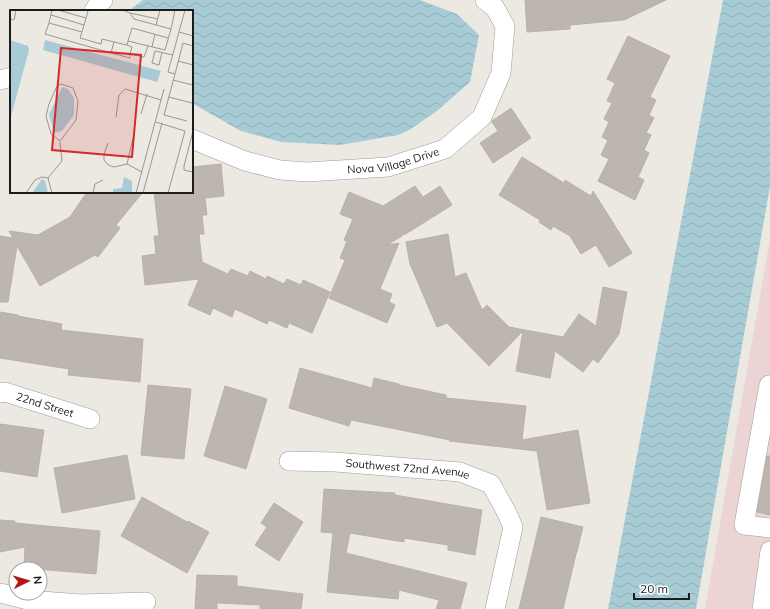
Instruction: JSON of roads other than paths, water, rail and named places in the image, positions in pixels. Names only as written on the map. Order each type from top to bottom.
[{"type":"street","points":[[95,10],[102,0]]},
{"type":"street","name":"Nova Village Drive","points":[[193,139],[245,161],[280,170],[308,172],[388,167],[445,149],[482,117],[501,73],[505,26],[495,8],[485,0]]},
{"type":"street","points":[[0,80],[10,77]]},
{"type":"street","points":[[770,382],[744,525],[770,528]]},
{"type":"street","name":"22nd Street","points":[[0,392],[90,419]]},
{"type":"street","name":"Southwest 72nd Avenue","points":[[289,461],[335,462],[460,472],[491,484],[513,527],[495,609]]},
{"type":"street","points":[[762,609],[770,551]]},
{"type":"street","points":[[0,593],[28,600],[81,604],[146,602]]},
{"type":"water","points":[[143,0],[420,0],[457,14],[479,35],[470,82],[437,111],[409,130],[398,135],[340,145],[281,142],[241,131],[195,105],[193,102],[193,10],[132,10],[132,8]]},
{"type":"water","points":[[723,0],[770,0],[770,186],[696,609],[608,609]]}]
